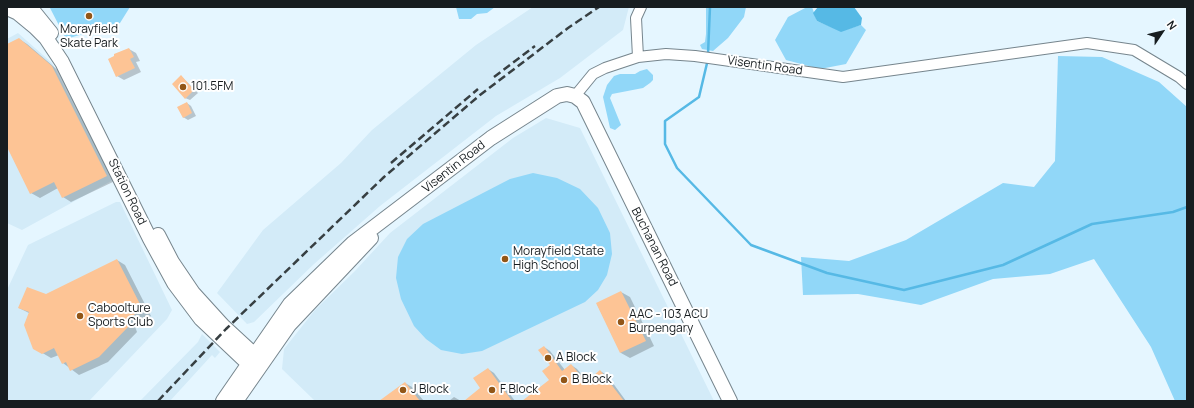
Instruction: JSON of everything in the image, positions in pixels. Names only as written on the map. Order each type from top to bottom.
[{"type":"main road","name":"Station Road","points":[[30,7],[45,24],[73,71],[104,127],[150,221],[182,278],[255,363]]},
{"type":"main road","name":"Station Road","points":[[7,8],[18,13],[36,27],[62,62],[174,284],[201,318],[255,363]]},
{"type":"main road","name":"Visentin Road","points":[[255,363],[280,316],[300,292],[374,225],[384,221],[491,138],[557,96],[567,94],[575,96]]},
{"type":"main road","name":"Buchanan Road","points":[[575,96],[583,102],[730,401]]},
{"type":"main road","points":[[223,401],[255,363]]},
{"type":"main road","points":[[236,401],[255,363]]},
{"type":"street","points":[[638,57],[636,18],[642,7]]},
{"type":"street","name":"Visentin Road","points":[[575,96],[593,74],[605,68],[638,57],[666,54],[695,56],[843,77],[1087,43],[1134,50],[1179,77],[1187,84]]},
{"type":"shaded area","name":"Morayfield Skate Park","points":[[130,7],[120,23],[66,39],[50,8]]},
{"type":"shaded area","points":[[456,7],[495,7],[487,13],[477,14],[471,19],[459,19]]},
{"type":"shaded area","points":[[533,7],[629,7],[623,30],[560,78],[496,116],[380,206],[314,264],[254,322],[247,324],[217,293],[263,230],[341,163],[372,130],[476,45]]},
{"type":"shaded area","points":[[706,7],[746,7],[744,17],[728,38],[713,51],[702,49],[700,45],[705,42]]},
{"type":"shaded area","points":[[807,7],[812,7],[817,21],[841,31],[861,25],[866,30],[846,64],[820,69],[786,60],[775,40],[788,17]]},
{"type":"shaded area","points":[[818,7],[854,7],[862,18],[861,25],[841,32],[817,21],[813,13]]},
{"type":"shaded area","points":[[18,33],[52,63],[113,180],[22,230],[7,223],[7,39]]},
{"type":"shaded area","points":[[1058,56],[1102,57],[1159,82],[1187,107],[1187,401],[1175,401],[1151,347],[1094,259],[1050,274],[993,279],[921,305],[858,294],[803,295],[801,257],[849,261],[906,240],[1003,183],[1034,187],[1055,161]]},
{"type":"shaded area","points":[[647,69],[653,75],[653,80],[643,88],[612,94],[610,98],[621,125],[615,130],[610,128],[603,97],[607,85],[614,76],[620,74],[635,74]]},
{"type":"shaded area","name":"Morayfield State High School","points":[[546,118],[580,128],[714,401],[315,401],[282,369],[284,349],[315,310],[355,271],[390,233],[513,138]]},
{"type":"shaded area","points":[[533,173],[557,178],[580,189],[598,208],[610,233],[612,254],[607,275],[598,290],[585,302],[482,351],[462,354],[441,350],[426,339],[414,326],[401,299],[396,278],[398,257],[407,239],[423,224],[510,179]]},
{"type":"shaded area","points":[[116,202],[120,202],[172,310],[167,319],[89,401],[7,401],[7,290],[28,245]]},
{"type":"shaded area","points":[[202,334],[220,352],[215,358],[212,355],[170,401],[140,401],[198,342]]},
{"type":"building","points":[[19,38],[52,66],[107,176],[62,198],[54,182],[30,194],[7,147],[7,44]]},
{"type":"building","points":[[129,48],[134,57],[130,59],[135,68],[116,77],[108,59],[114,56],[114,54]]},
{"type":"building","name":"101.5FM","points":[[181,75],[194,90],[185,99],[172,84]]},
{"type":"building","points":[[187,102],[192,113],[183,118],[177,107]]},
{"type":"building","name":"Caboolture Sports Club","points":[[117,259],[143,310],[126,319],[129,326],[99,357],[70,371],[66,362],[62,364],[54,348],[42,354],[33,349],[24,325],[29,312],[18,308],[27,287],[46,294]]},
{"type":"building","name":"AAC - 103 ACU Burpengary","points":[[621,291],[646,341],[620,353],[596,303]]},
{"type":"building","points":[[544,346],[562,371],[571,364],[586,382],[600,370],[624,401],[522,401],[549,380],[542,371],[550,365],[538,350]]},
{"type":"building","name":"F Block","points":[[488,368],[512,401],[464,401],[480,388],[473,378]]},
{"type":"building","name":"J Block","points":[[405,382],[420,401],[379,401]]},
{"type":"waterway","points":[[708,54],[710,7]]},
{"type":"waterway","points":[[708,59],[699,97],[665,121],[665,144],[677,168],[751,245],[827,273],[904,290],[1003,265],[1092,224],[1173,212],[1187,207]]},
{"type":"railway","points":[[158,401],[226,329],[384,177],[480,95],[568,28],[599,7]]},
{"type":"railway","points":[[494,77],[535,46]]},
{"type":"railway","points":[[391,163],[478,89]]},
{"type":"place","name":"Morayfield Skate Park","points":[[89,16]]},
{"type":"place","name":"101.5FM","points":[[183,87]]},
{"type":"place","name":"Morayfield State High School","points":[[505,259]]},
{"type":"place","name":"Caboolture Sports Club","points":[[80,316]]},
{"type":"place","name":"AAC - 103 ACU Burpengary","points":[[621,322]]},
{"type":"place","name":"A Block","points":[[548,358]]},
{"type":"place","name":"B Block","points":[[564,380]]},
{"type":"place","name":"J Block","points":[[403,390]]},
{"type":"place","name":"F Block","points":[[492,390]]}]
